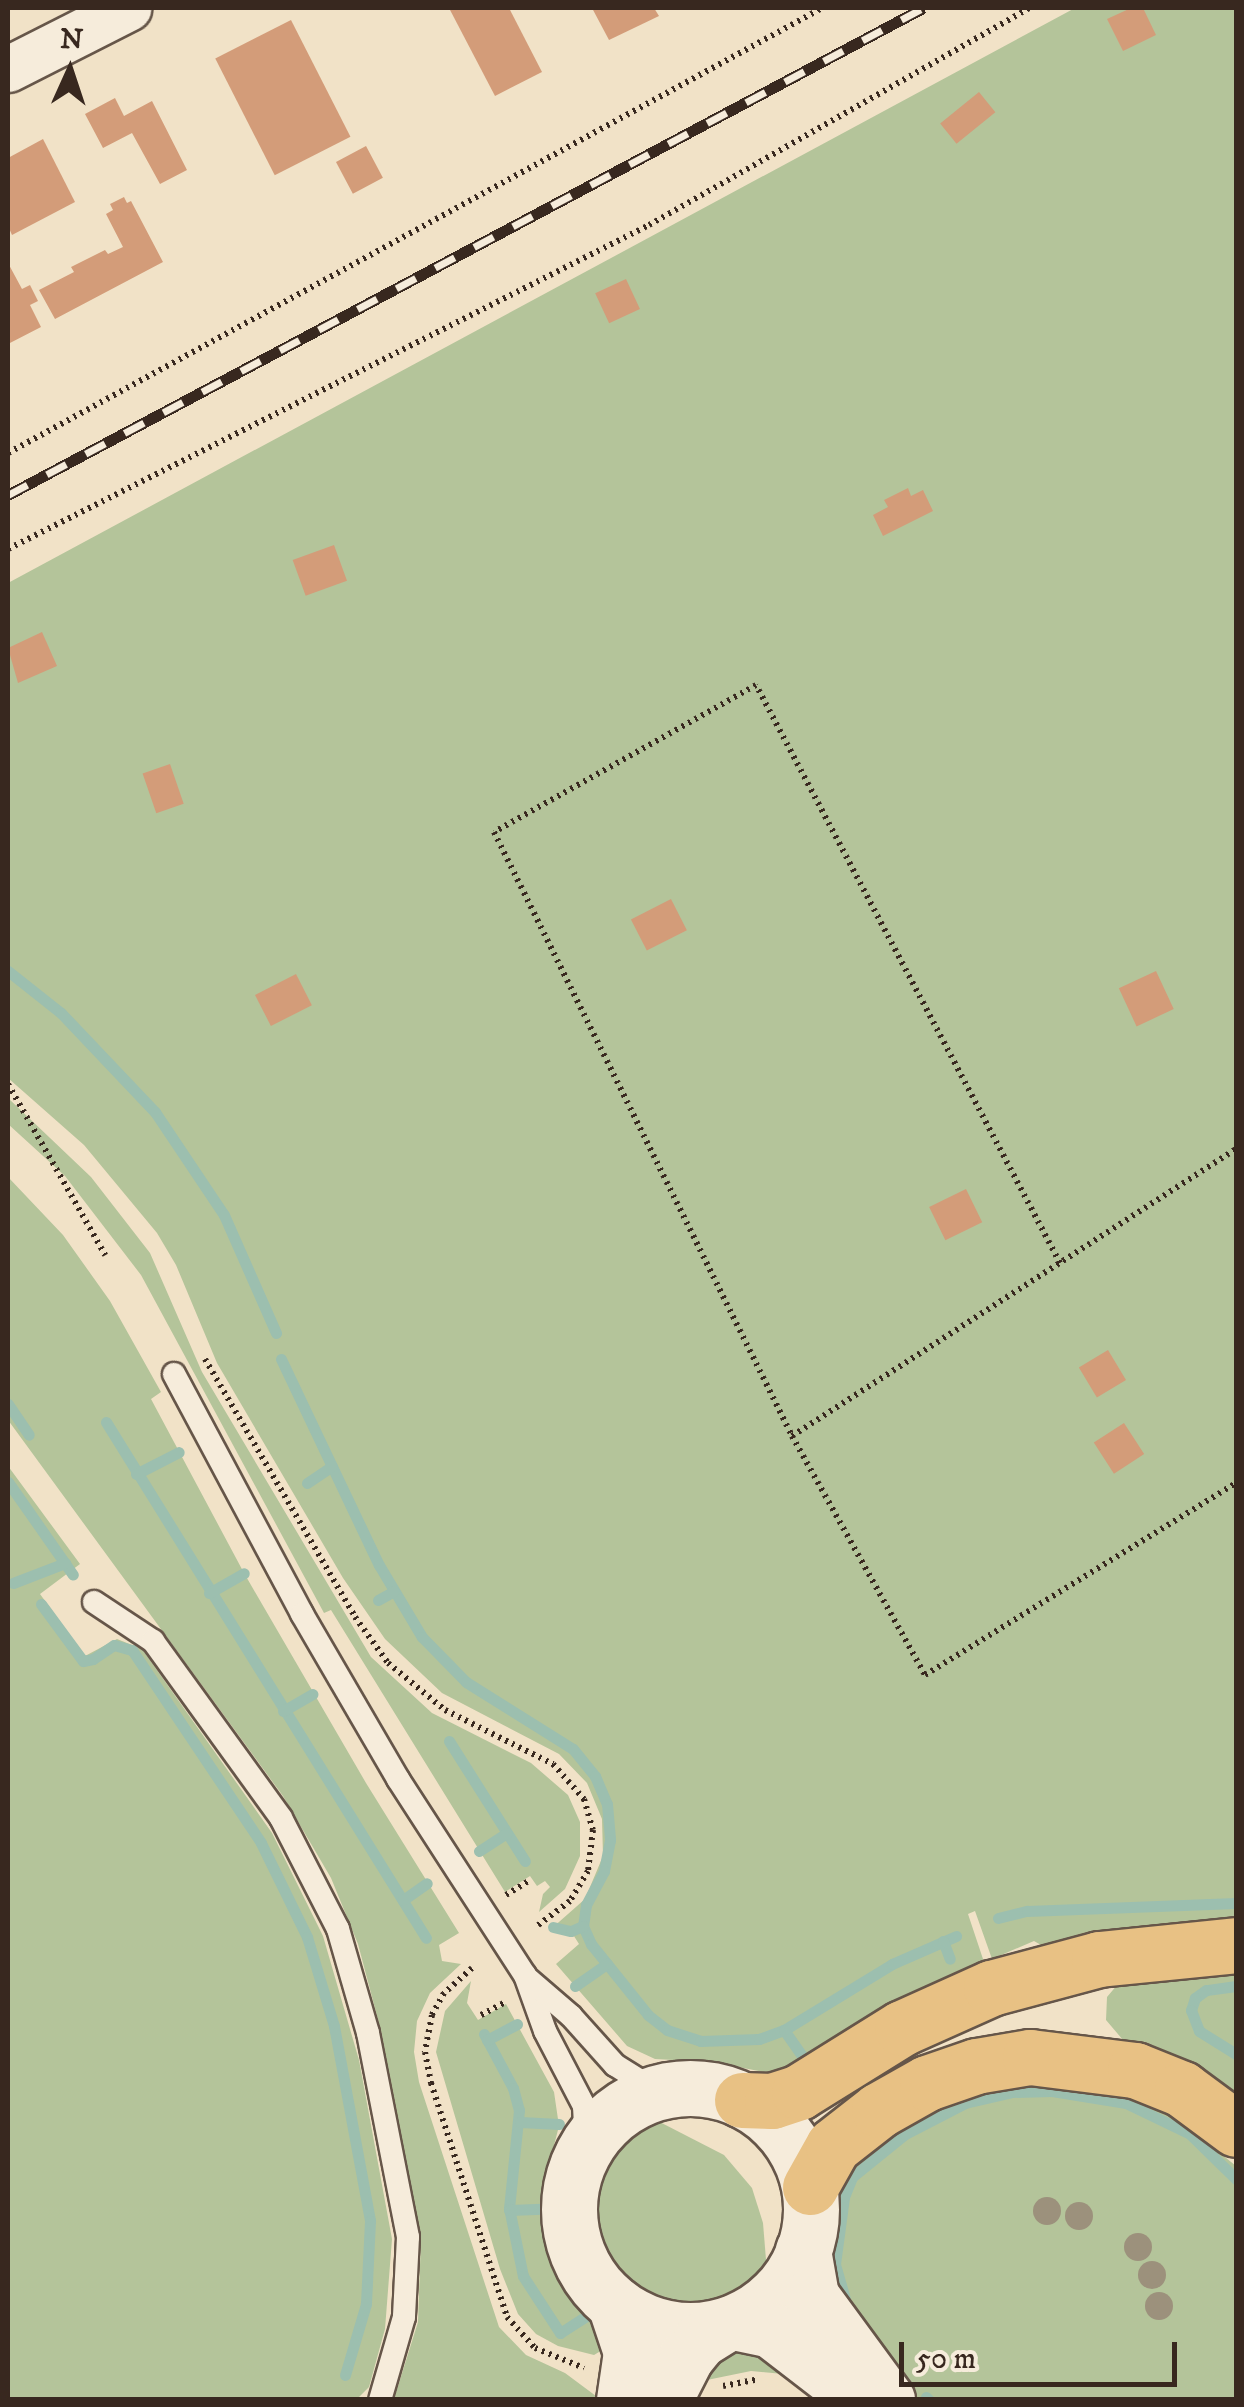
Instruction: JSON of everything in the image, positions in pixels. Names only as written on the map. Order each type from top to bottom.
[{"type":"highway","points":[[742,2100],[772,2100],[799,2092],[902,2028],[991,1988],[1098,1959],[1236,1945]]},
{"type":"highway","points":[[810,2187],[833,2146],[879,2110],[926,2083],[976,2066],[1030,2057],[1135,2070],[1182,2089],[1236,2129]]},
{"type":"main road","points":[[615,2304],[631,2352],[657,2394],[700,2340],[728,2324],[768,2302],[786,2284],[804,2250],[812,2213],[810,2187],[790,2140],[774,2120],[742,2100],[706,2088],[668,2090],[622,2109],[586,2145],[571,2180],[570,2230],[588,2276],[615,2304],[647,2323],[672,2330],[728,2324],[770,2330],[862,2400]]},
{"type":"main road","points":[[804,2250],[811,2296],[887,2400]]},
{"type":"street","points":[[8,69],[128,8]]},
{"type":"lane","points":[[174,1374],[388,1762],[525,1976],[546,2031],[584,2106],[586,2145]]},
{"type":"lane","points":[[94,1602],[154,1641],[300,1850],[342,1941],[368,2032],[408,2238],[404,2318],[380,2400]]},
{"type":"lane","points":[[525,1976],[571,2016],[615,2065],[646,2084],[668,2090]]},
{"type":"path","points":[[8,453],[822,8]]},
{"type":"path","points":[[8,549],[650,226],[1029,8]]},
{"type":"path","points":[[1060,1263],[756,685],[494,832],[792,1436],[924,1675],[1236,1483]]},
{"type":"path","points":[[8,1084],[105,1254]]},
{"type":"path","points":[[792,1436],[1236,1149]]},
{"type":"path","points":[[205,1359],[355,1617],[388,1663],[445,1710],[541,1757],[576,1786],[592,1830],[590,1863],[570,1901],[538,1925]]},
{"type":"path","points":[[505,1896],[528,1881]]},
{"type":"path","points":[[472,1968],[439,2001],[429,2022],[425,2052],[502,2308],[517,2332],[535,2348],[657,2394],[767,2379]]},
{"type":"path","points":[[482,2015],[506,2001]]},
{"type":"green space","points":[[1075,8],[1236,8],[1236,1919],[1087,1935],[1041,1945],[1034,1941],[992,1959],[975,1911],[968,1914],[984,1962],[912,1993],[804,2062],[769,2073],[712,2062],[655,2059],[627,2046],[556,1964],[579,1944],[572,1933],[551,1929],[585,1899],[603,1856],[602,1819],[587,1783],[559,1754],[442,1693],[385,1639],[343,1578],[217,1363],[176,1265],[157,1233],[84,1145],[8,1078],[8,583]]},
{"type":"green space","points":[[8,1098],[91,1177],[150,1253],[202,1372],[371,1657],[432,1713],[531,1763],[568,1795],[580,1822],[580,1856],[565,1889],[539,1912],[543,1894],[550,1887],[545,1881],[537,1886],[530,1876],[505,1892],[331,1610],[324,1613],[141,1275],[65,1176],[8,1124]]},
{"type":"green space","points":[[8,1177],[63,1235],[110,1301],[161,1392],[151,1399],[244,1573],[459,1933],[439,1945],[442,1961],[461,1964],[430,1993],[417,2021],[414,2052],[419,2082],[499,2327],[526,2355],[565,2373],[600,2399],[394,2399],[418,2322],[421,2237],[381,2031],[358,1944],[331,1878],[283,1796],[8,1420]]},
{"type":"green space","points":[[8,1466],[80,1564],[40,1594],[85,1656],[117,1639],[142,1649],[272,1833],[323,1936],[359,2060],[392,2239],[385,2329],[369,2387],[357,2399],[8,2399]]},
{"type":"green space","points":[[1236,1967],[1236,2095],[1159,2053],[1123,2040],[1106,2020],[1107,1997],[1118,1984]]},
{"type":"green space","points":[[471,1981],[467,2003],[478,2020],[506,2004],[554,2092],[559,2126],[543,2188],[546,2238],[561,2281],[596,2325],[604,2349],[594,2355],[558,2346],[536,2334],[518,2314],[500,2269],[436,2052],[445,2011]]},
{"type":"green space","points":[[1033,2084],[1131,2098],[1183,2123],[1236,2166],[1236,2399],[919,2400],[844,2310],[830,2260],[840,2193],[853,2167],[925,2114],[991,2090]]},
{"type":"green space","points":[[650,2117],[724,2155],[752,2188],[763,2223],[767,2272],[739,2295],[692,2308],[645,2297],[625,2285],[596,2244],[590,2219],[597,2169],[610,2148]]},
{"type":"green space","points":[[745,2341],[783,2374],[751,2371],[702,2381],[689,2372]]},
{"type":"building","points":[[449,8],[509,8],[542,72],[495,96]]},
{"type":"building","points":[[592,8],[654,8],[659,16],[609,40]]},
{"type":"building","points":[[1131,8],[1143,8],[1156,35],[1123,51],[1107,19]]},
{"type":"building","points":[[291,20],[350,137],[275,175],[215,59]]},
{"type":"building","points":[[979,92],[995,112],[957,144],[940,123]]},
{"type":"building","points":[[115,98],[124,116],[152,101],[187,170],[160,184],[132,133],[103,148],[85,114]]},
{"type":"building","points":[[43,139],[75,202],[12,235],[8,226],[8,158]]},
{"type":"building","points":[[366,146],[383,178],[353,194],[336,162]]},
{"type":"building","points":[[124,197],[127,203],[131,201],[163,262],[55,319],[39,290],[74,272],[71,267],[105,250],[108,254],[123,247],[106,214],[113,210],[110,204]]},
{"type":"building","points":[[8,263],[22,289],[30,285],[38,301],[30,305],[41,327],[8,344]]},
{"type":"building","points":[[626,279],[640,309],[609,323],[595,293]]},
{"type":"building","points":[[908,488],[911,496],[923,490],[933,511],[883,536],[873,515],[888,507],[884,500]]},
{"type":"building","points":[[334,545],[347,581],[306,596],[293,560]]},
{"type":"building","points":[[42,632],[57,666],[18,683],[8,648]]},
{"type":"building","points":[[170,764],[184,804],[156,813],[143,773]]},
{"type":"building","points":[[671,899],[687,930],[647,951],[631,919]]},
{"type":"building","points":[[1156,971],[1174,1009],[1137,1026],[1119,988]]},
{"type":"building","points":[[296,974],[312,1005],[271,1026],[255,995]]},
{"type":"building","points":[[966,1189],[982,1222],[945,1240],[929,1207]]},
{"type":"building","points":[[1108,1350],[1126,1380],[1097,1398],[1079,1368]]},
{"type":"building","points":[[1124,1423],[1144,1454],[1114,1474],[1094,1443]]},
{"type":"waterway","points":[[8,971],[61,1013],[155,1112],[224,1215],[276,1333]]},
{"type":"waterway","points":[[281,1359],[379,1565],[422,1637],[466,1682],[573,1749],[595,1776],[607,1804],[610,1840],[604,1871],[586,1905],[583,1926],[591,1944],[648,2015],[667,2030],[700,2041],[759,2039],[784,2030],[892,1964],[956,1936]]},
{"type":"waterway","points":[[8,1404],[29,1435]]},
{"type":"waterway","points":[[106,1422],[426,1938]]},
{"type":"waterway","points":[[136,1474],[179,1452]]},
{"type":"waterway","points":[[307,1483],[332,1466]]},
{"type":"waterway","points":[[8,1482],[73,1575]]},
{"type":"waterway","points":[[13,1583],[65,1563]]},
{"type":"waterway","points":[[209,1593],[244,1573]]},
{"type":"waterway","points":[[378,1600],[394,1591]]},
{"type":"waterway","points":[[41,1604],[83,1661],[114,1645],[132,1650],[261,1843],[307,1937],[334,2026],[370,2221],[366,2304],[345,2375]]},
{"type":"waterway","points":[[283,1711],[313,1694]]},
{"type":"waterway","points":[[449,1741],[525,1861]]},
{"type":"waterway","points":[[479,1851],[507,1833]]},
{"type":"waterway","points":[[403,1900],[427,1883]]},
{"type":"waterway","points":[[998,1918],[1027,1911],[1236,1903]]},
{"type":"waterway","points":[[553,1927],[571,1931],[583,1926]]},
{"type":"waterway","points":[[943,1941],[950,1959]]},
{"type":"waterway","points":[[575,1986],[607,1964]]},
{"type":"waterway","points":[[1236,1986],[1206,1990],[1195,1998],[1191,2010],[1199,2031],[1236,2054]]},
{"type":"waterway","points":[[487,2040],[517,2024]]},
{"type":"waterway","points":[[784,2030],[805,2060]]},
{"type":"waterway","points":[[484,2034],[513,2088],[519,2110],[509,2208],[523,2276],[560,2333],[588,2315]]},
{"type":"waterway","points":[[845,2299],[835,2264],[844,2197],[852,2177],[905,2134],[965,2103],[1012,2092],[1052,2091],[1126,2103],[1190,2134],[1236,2179]]},
{"type":"waterway","points":[[520,2122],[559,2124]]},
{"type":"waterway","points":[[509,2210],[542,2209]]},
{"type":"waterway","points":[[926,2397],[929,2400]]},
{"type":"railway","points":[[8,495],[923,8]]}]
